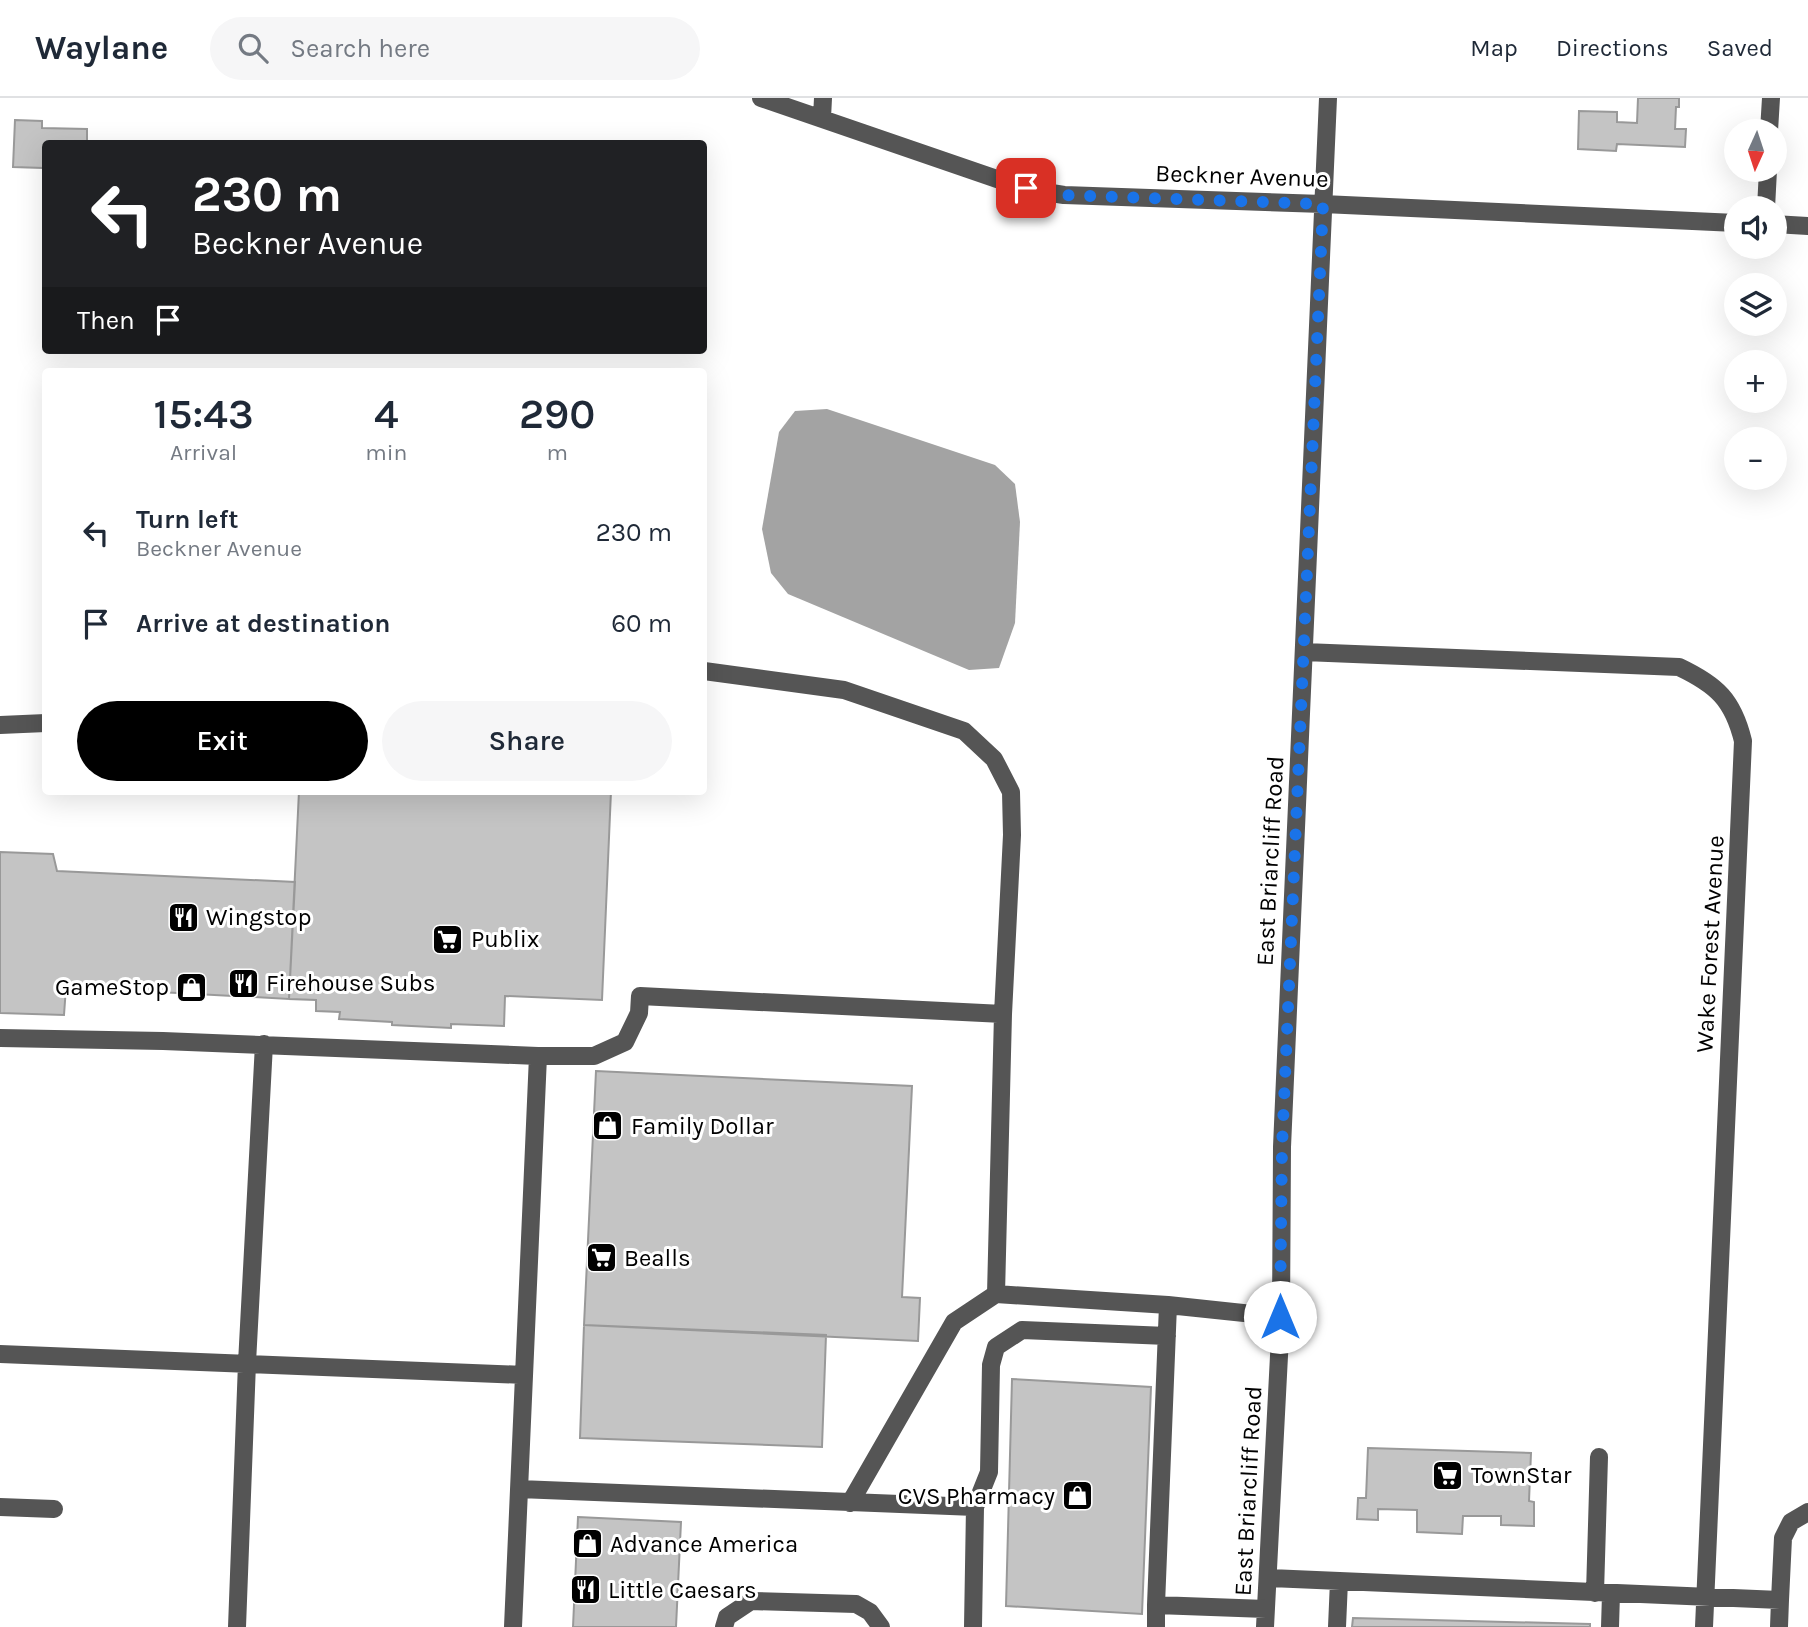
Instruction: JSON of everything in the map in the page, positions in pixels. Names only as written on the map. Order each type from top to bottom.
[{"type":"street","name":"Beckner Avenue","points":[[761,98],[1026,188],[1064,195],[1724,222]]},
{"type":"street","points":[[822,118],[823,98]]},
{"type":"street","name":"East Briarcliff Road","points":[[1266,1618],[1280,1317],[1282,1147],[1328,98]]},
{"type":"street","points":[[1770,119],[1771,98]]},
{"type":"street","points":[[1787,225],[1808,226]]},
{"type":"street","name":"Wake Forest Avenue","points":[[1304,652],[1679,667],[1704,679],[1725,697],[1737,716],[1743,741],[1704,1627]]},
{"type":"street","points":[[707,671],[844,690],[964,731],[994,759],[1012,792],[996,1294]]},
{"type":"street","points":[[0,725],[42,723]]},
{"type":"street","points":[[0,1038],[594,1056],[625,1042],[639,1013],[640,996],[1003,1014]]},
{"type":"street","points":[[237,1627],[247,1363],[264,1044]]},
{"type":"street","points":[[513,1627],[538,1056]]},
{"type":"street","points":[[850,1503],[954,1322],[996,1294],[1168,1305],[1280,1317]]},
{"type":"street","points":[[1156,1627],[1168,1305]]},
{"type":"street","points":[[972,1627],[975,1507],[989,1472],[991,1365],[996,1347],[1022,1330],[1167,1336]]},
{"type":"street","points":[[0,1354],[524,1375]]},
{"type":"street","points":[[1599,1457],[1603,1593],[1610,1627]]},
{"type":"street","points":[[519,1489],[975,1507]]},
{"type":"street","points":[[0,1507],[54,1509]]},
{"type":"street","points":[[1779,1627],[1783,1538],[1791,1522],[1808,1512]]},
{"type":"street","points":[[1268,1578],[1780,1600]]},
{"type":"street","points":[[1337,1627],[1339,1581]]},
{"type":"street","points":[[724,1627],[727,1617],[751,1601],[856,1604],[870,1612],[881,1627]]},
{"type":"street","points":[[1156,1605],[1266,1618]]},
{"type":"shaded area","points":[[827,409],[995,465],[1015,484],[1020,522],[1015,623],[999,668],[969,670],[788,594],[771,573],[762,529],[779,432],[795,411]]},
{"type":"building","points":[[1638,98],[1679,98],[1675,129],[1686,129],[1685,147],[1617,144],[1616,151],[1578,149],[1579,111],[1617,112],[1617,122],[1637,123]]},
{"type":"building","points":[[15,120],[42,121],[42,128],[87,129],[87,140],[42,140],[42,168],[13,167]]},
{"type":"building","name":"Publix","points":[[299,795],[611,795],[602,1000],[505,996],[504,1026],[451,1024],[451,1028],[339,1019],[340,1012],[316,1011],[316,1000],[289,999]]},
{"type":"building","points":[[0,852],[53,854],[57,871],[295,882],[289,999],[66,987],[64,1015],[0,1013]]},
{"type":"building","points":[[596,1071],[912,1086],[902,1297],[920,1298],[918,1341],[584,1325]]},
{"type":"building","points":[[584,1325],[826,1335],[822,1447],[580,1438]]},
{"type":"building","name":"CVS Pharmacy","points":[[1012,1379],[1151,1387],[1142,1614],[1006,1606]]},
{"type":"building","name":"TownStar","points":[[1368,1448],[1531,1453],[1529,1501],[1534,1502],[1534,1526],[1501,1525],[1501,1516],[1463,1516],[1462,1534],[1417,1532],[1417,1510],[1378,1509],[1378,1520],[1357,1519],[1358,1498],[1366,1498]]},
{"type":"building","points":[[578,1517],[681,1522],[676,1627],[573,1627]]},
{"type":"building","points":[[1353,1618],[1590,1624],[1590,1627],[1352,1627]]},
{"type":"place","name":"Wingstop","points":[[183,917]]},
{"type":"place","name":"Publix","points":[[448,939]]},
{"type":"place","name":"Firehouse Subs","points":[[243,983]]},
{"type":"place","name":"GameStop","points":[[192,987]]},
{"type":"place","name":"Family Dollar","points":[[608,1126]]},
{"type":"place","name":"Bealls","points":[[601,1258]]},
{"type":"place","name":"TownStar","points":[[1448,1475]]},
{"type":"place","name":"CVS Pharmacy","points":[[1078,1496]]},
{"type":"place","name":"Advance America","points":[[587,1544]]},
{"type":"place","name":"Little Caesars","points":[[585,1590]]},
{"type":"route","points":[[1026,188],[1064,195],[1323,204],[1282,1147],[1280,1317]]}]
